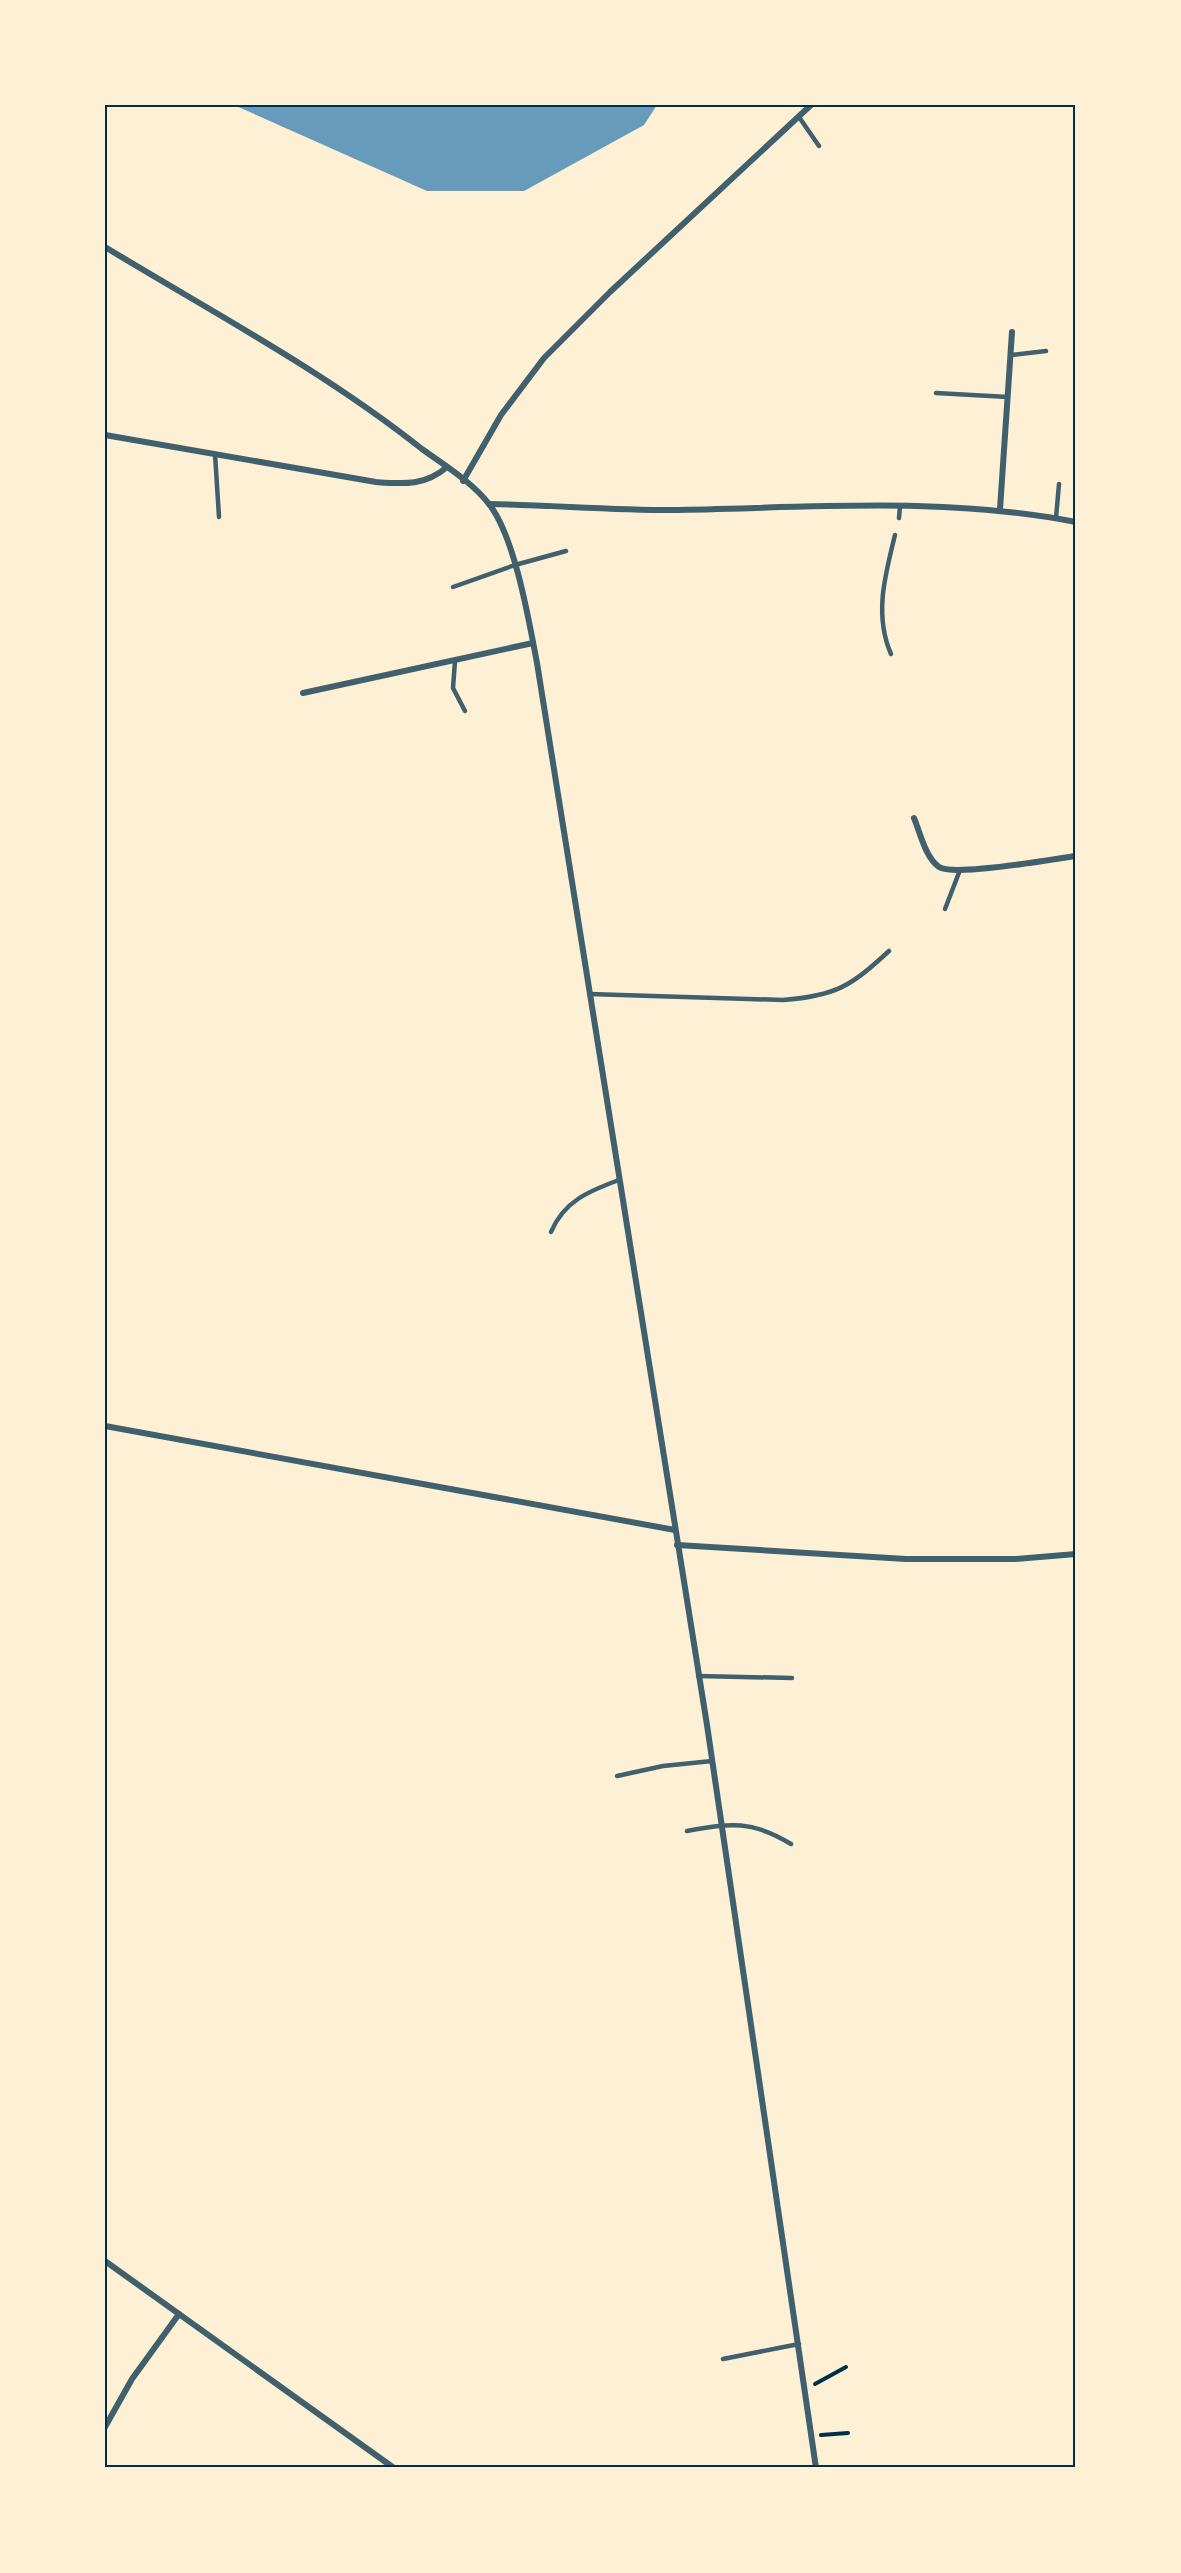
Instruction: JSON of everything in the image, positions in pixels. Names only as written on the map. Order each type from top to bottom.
[{"type":"street","points":[[463,481],[501,415],[544,358],[610,292],[811,105]]},
{"type":"street","points":[[105,247],[344,390],[447,467],[489,504],[515,565],[533,643],[712,1761],[816,2468]]},
{"type":"street","points":[[1000,510],[1012,332]]},
{"type":"street","points":[[105,435],[402,483],[429,480],[447,467]]},
{"type":"street","points":[[489,504],[632,510],[900,506],[1000,510],[1076,522]]},
{"type":"street","points":[[303,693],[533,643]]},
{"type":"street","points":[[914,818],[932,860],[940,868],[960,870],[1076,856]]},
{"type":"street","points":[[105,1426],[675,1530]]},
{"type":"street","points":[[677,1545],[886,1559],[1015,1559],[1076,1554]]},
{"type":"street","points":[[105,2261],[394,2468]]},
{"type":"street","points":[[105,2427],[132,2379],[178,2314]]},
{"type":"lane","points":[[799,117],[819,146]]},
{"type":"lane","points":[[1011,355],[1046,351]]},
{"type":"lane","points":[[936,393],[1008,397]]},
{"type":"lane","points":[[215,454],[219,517]]},
{"type":"lane","points":[[1056,518],[1059,484]]},
{"type":"lane","points":[[899,518],[900,506]]},
{"type":"lane","points":[[891,654],[883,627],[882,587],[895,535]]},
{"type":"lane","points":[[453,587],[515,565],[566,552]]},
{"type":"lane","points":[[455,661],[453,688],[465,711]]},
{"type":"lane","points":[[945,909],[960,870]]},
{"type":"lane","points":[[589,994],[783,1000],[811,998],[850,985],[889,951]]},
{"type":"lane","points":[[551,1232],[566,1206],[592,1190],[619,1180]]},
{"type":"lane","points":[[698,1676],[792,1678]]},
{"type":"lane","points":[[617,1776],[663,1766],[712,1761]]},
{"type":"lane","points":[[687,1831],[721,1825],[758,1826],[791,1844]]},
{"type":"lane","points":[[723,2359],[799,2344]]},
{"type":"path","points":[[805,2389],[846,2367]]},
{"type":"path","points":[[812,2436],[848,2433]]},
{"type":"water","points":[[234,105],[657,105],[644,125],[524,191],[427,191]]}]
